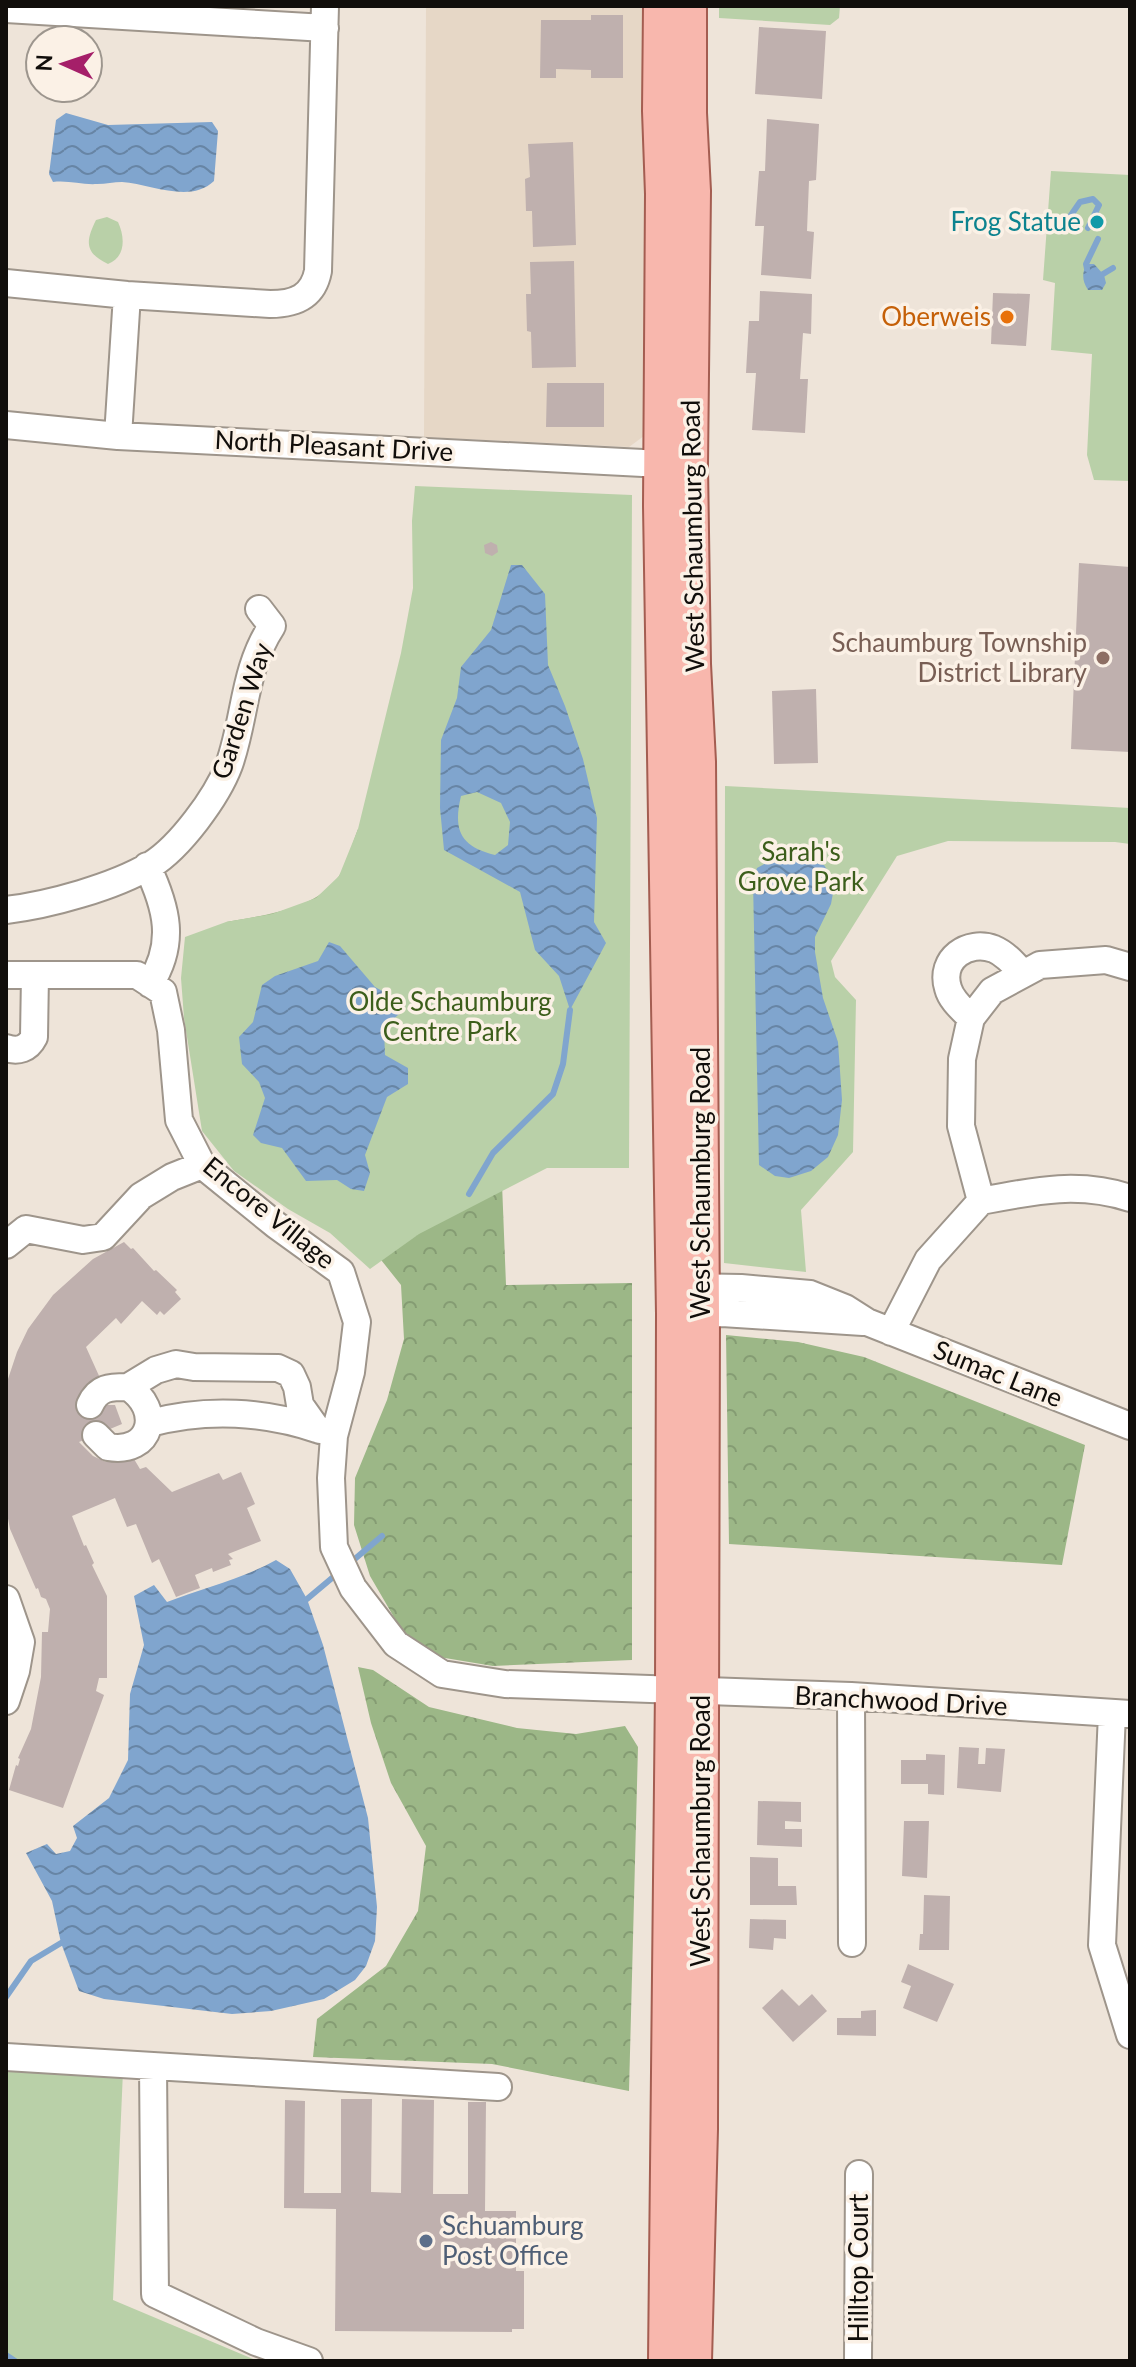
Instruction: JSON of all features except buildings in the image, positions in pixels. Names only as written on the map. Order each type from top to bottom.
[{"type":"main road","name":"West Schaumburg Road","points":[[661,6],[662,464],[688,1300]]},
{"type":"main road","name":"West Schaumburg Road","points":[[666,2361],[687,1690],[688,1300],[698,762],[690,466],[693,191],[689,6]]},
{"type":"main road","name":"West Schaumburg Road","points":[[687,1690],[701,2113],[694,2361]]},
{"type":"street","points":[[6,8],[325,17],[318,271],[308,292],[293,303],[270,304],[6,283]]},
{"type":"street","points":[[118,436],[127,295]]},
{"type":"street","name":"North Pleasant Drive","points":[[6,425],[118,436],[662,464]]},
{"type":"street","name":"Garden Way","points":[[6,910],[48,903],[129,876],[169,849],[212,799],[228,765],[265,618]]},
{"type":"street","points":[[6,975],[137,975],[150,984],[162,965],[166,942],[160,893],[147,866]]},
{"type":"street","points":[[971,1018],[948,989],[946,974],[951,960],[960,951],[972,947],[996,949],[1023,974]]},
{"type":"street","points":[[981,1201],[961,1126],[962,1059],[971,1018],[992,991],[1040,965],[1106,960],[1130,967]]},
{"type":"street","points":[[6,1048],[30,1046],[34,1037],[35,975]]},
{"type":"street","name":"Encore Village","points":[[150,984],[163,992],[171,1030],[179,1120],[202,1165],[276,1225],[341,1272],[357,1322],[351,1372],[326,1433],[334,1547],[353,1588],[396,1644],[442,1674],[505,1684],[687,1690]]},
{"type":"street","points":[[6,1245],[26,1229],[83,1240],[103,1237],[141,1196],[172,1177],[202,1165]]},
{"type":"street","points":[[891,1332],[928,1260],[981,1201],[1044,1189],[1106,1191],[1130,1198]]},
{"type":"street","name":"Sumac Lane","points":[[688,1300],[867,1322],[1130,1426]]},
{"type":"street","points":[[90,1405],[104,1389],[128,1387],[156,1370],[176,1364],[278,1368],[291,1374],[300,1405],[326,1433]]},
{"type":"street","points":[[96,1435],[108,1447],[127,1448],[143,1438],[150,1423],[141,1398],[128,1387]]},
{"type":"street","points":[[150,1423],[177,1416],[254,1415],[274,1417],[326,1433]]},
{"type":"street","points":[[6,1599],[21,1642],[6,1701]]},
{"type":"street","name":"Branchwood Drive","points":[[687,1690],[851,1696],[1121,1714]]},
{"type":"street","points":[[851,1696],[852,1943]]},
{"type":"street","points":[[1121,1714],[1102,1945],[1130,2035]]},
{"type":"street","points":[[6,2057],[498,2087]]},
{"type":"street","points":[[153,2066],[155,2294],[256,2342],[309,2361]]},
{"type":"street","name":"Hilltop Court","points":[[858,2361],[859,2174]]},
{"type":"shaded area","points":[[426,6],[642,7],[648,433],[629,447],[424,437]]},
{"type":"green space","points":[[719,6],[840,6],[839,18],[830,25],[719,18]]},
{"type":"green space","points":[[1051,171],[1130,175],[1130,481],[1094,480],[1087,455],[1092,354],[1051,350],[1055,283],[1043,280]]},
{"type":"green space","points":[[107,217],[118,222],[123,240],[118,257],[108,264],[95,256],[89,246],[96,220]]},
{"type":"green space","name":"Olde Schaumburg Centre Park","points":[[415,486],[632,495],[629,1168],[547,1168],[419,1234],[370,1269],[330,1233],[288,1209],[234,1171],[202,1131],[184,1018],[181,978],[185,937],[226,922],[272,914],[316,898],[339,876],[358,829],[401,653],[413,588]]},
{"type":"green space","name":"Sarah's Grove Park","points":[[725,786],[1130,808],[1130,844],[948,841],[897,856],[831,961],[835,977],[856,1000],[853,1152],[801,1210],[806,1272],[724,1263]]},
{"type":"green space","points":[[358,829],[501,1158],[506,1285],[632,1283],[632,1660],[493,1666],[439,1657],[402,1631],[370,1576],[354,1525],[355,1478],[387,1400],[404,1339],[401,1285],[366,1241],[226,922],[288,909],[317,897],[339,876]]},
{"type":"green space","points":[[726,1335],[798,1342],[864,1357],[1085,1445],[1062,1565],[729,1544]]},
{"type":"green space","points":[[358,1667],[373,1670],[429,1707],[517,1728],[576,1734],[625,1726],[638,1747],[629,2091],[492,2064],[313,2057],[317,2019],[386,1966],[418,1911],[426,1846],[391,1783],[371,1723]]},
{"type":"green space","points":[[6,2066],[123,2071],[113,2300],[258,2361],[6,2361]]},
{"type":"water","points":[[66,113],[108,125],[212,122],[218,131],[214,181],[204,188],[182,192],[122,182],[53,182],[49,174],[56,120]]},
{"type":"water","points":[[1086,264],[1094,264],[1104,275],[1106,283],[1102,290],[1088,290],[1083,277]]},
{"type":"water","points":[[511,565],[522,565],[545,594],[548,665],[583,759],[597,818],[594,922],[606,943],[570,1010],[559,976],[535,950],[520,892],[444,850],[440,808],[441,740],[457,698],[461,667],[491,630]],"holes":[[[477,792],[501,803],[510,822],[508,845],[495,855],[474,847],[462,835],[459,808],[461,796]]]},
{"type":"water","points":[[807,861],[824,865],[835,882],[831,904],[815,937],[815,952],[823,998],[838,1042],[842,1100],[838,1135],[828,1157],[811,1171],[789,1178],[775,1176],[759,1165],[753,882],[757,868],[768,862]]},
{"type":"water","points":[[329,942],[340,946],[375,987],[386,993],[399,1014],[384,1028],[385,1055],[408,1068],[408,1084],[387,1097],[365,1155],[370,1173],[364,1191],[351,1189],[337,1180],[306,1181],[282,1148],[261,1143],[253,1135],[265,1098],[259,1082],[242,1064],[239,1037],[253,1022],[262,985],[275,976],[318,961]]},
{"type":"water","points":[[276,1560],[290,1569],[307,1599],[323,1645],[368,1818],[377,1907],[375,1941],[366,1966],[355,1980],[324,1999],[271,2011],[232,2014],[104,1999],[79,1991],[61,1943],[52,1901],[26,1853],[47,1844],[56,1854],[70,1851],[77,1838],[73,1826],[109,1798],[128,1760],[130,1694],[144,1645],[134,1596],[154,1585],[167,1602],[236,1578]]},
{"type":"waterway","points":[[1069,218],[1080,202],[1093,199],[1099,205],[1088,228]]},
{"type":"waterway","points":[[1087,269],[1086,264],[1098,239]]},
{"type":"waterway","points":[[1098,277],[1113,268]]},
{"type":"waterway","points":[[469,1194],[493,1153],[553,1094],[563,1064],[570,1010]]},
{"type":"waterway","points":[[350,1563],[382,1536]]},
{"type":"waterway","points":[[307,1599],[338,1573]]},
{"type":"waterway","points":[[6,1997],[31,1961],[61,1943]]},
{"type":"waterway","points":[[6,2355],[15,2361]]},
{"type":"place","name":"Frog Statue","points":[[1097,222]]},
{"type":"place","name":"Oberweis","points":[[1007,317]]},
{"type":"place","name":"Schaumburg Township District Library","points":[[1103,658]]},
{"type":"place","name":"Schuamburg Post Office","points":[[426,2241]]}]
